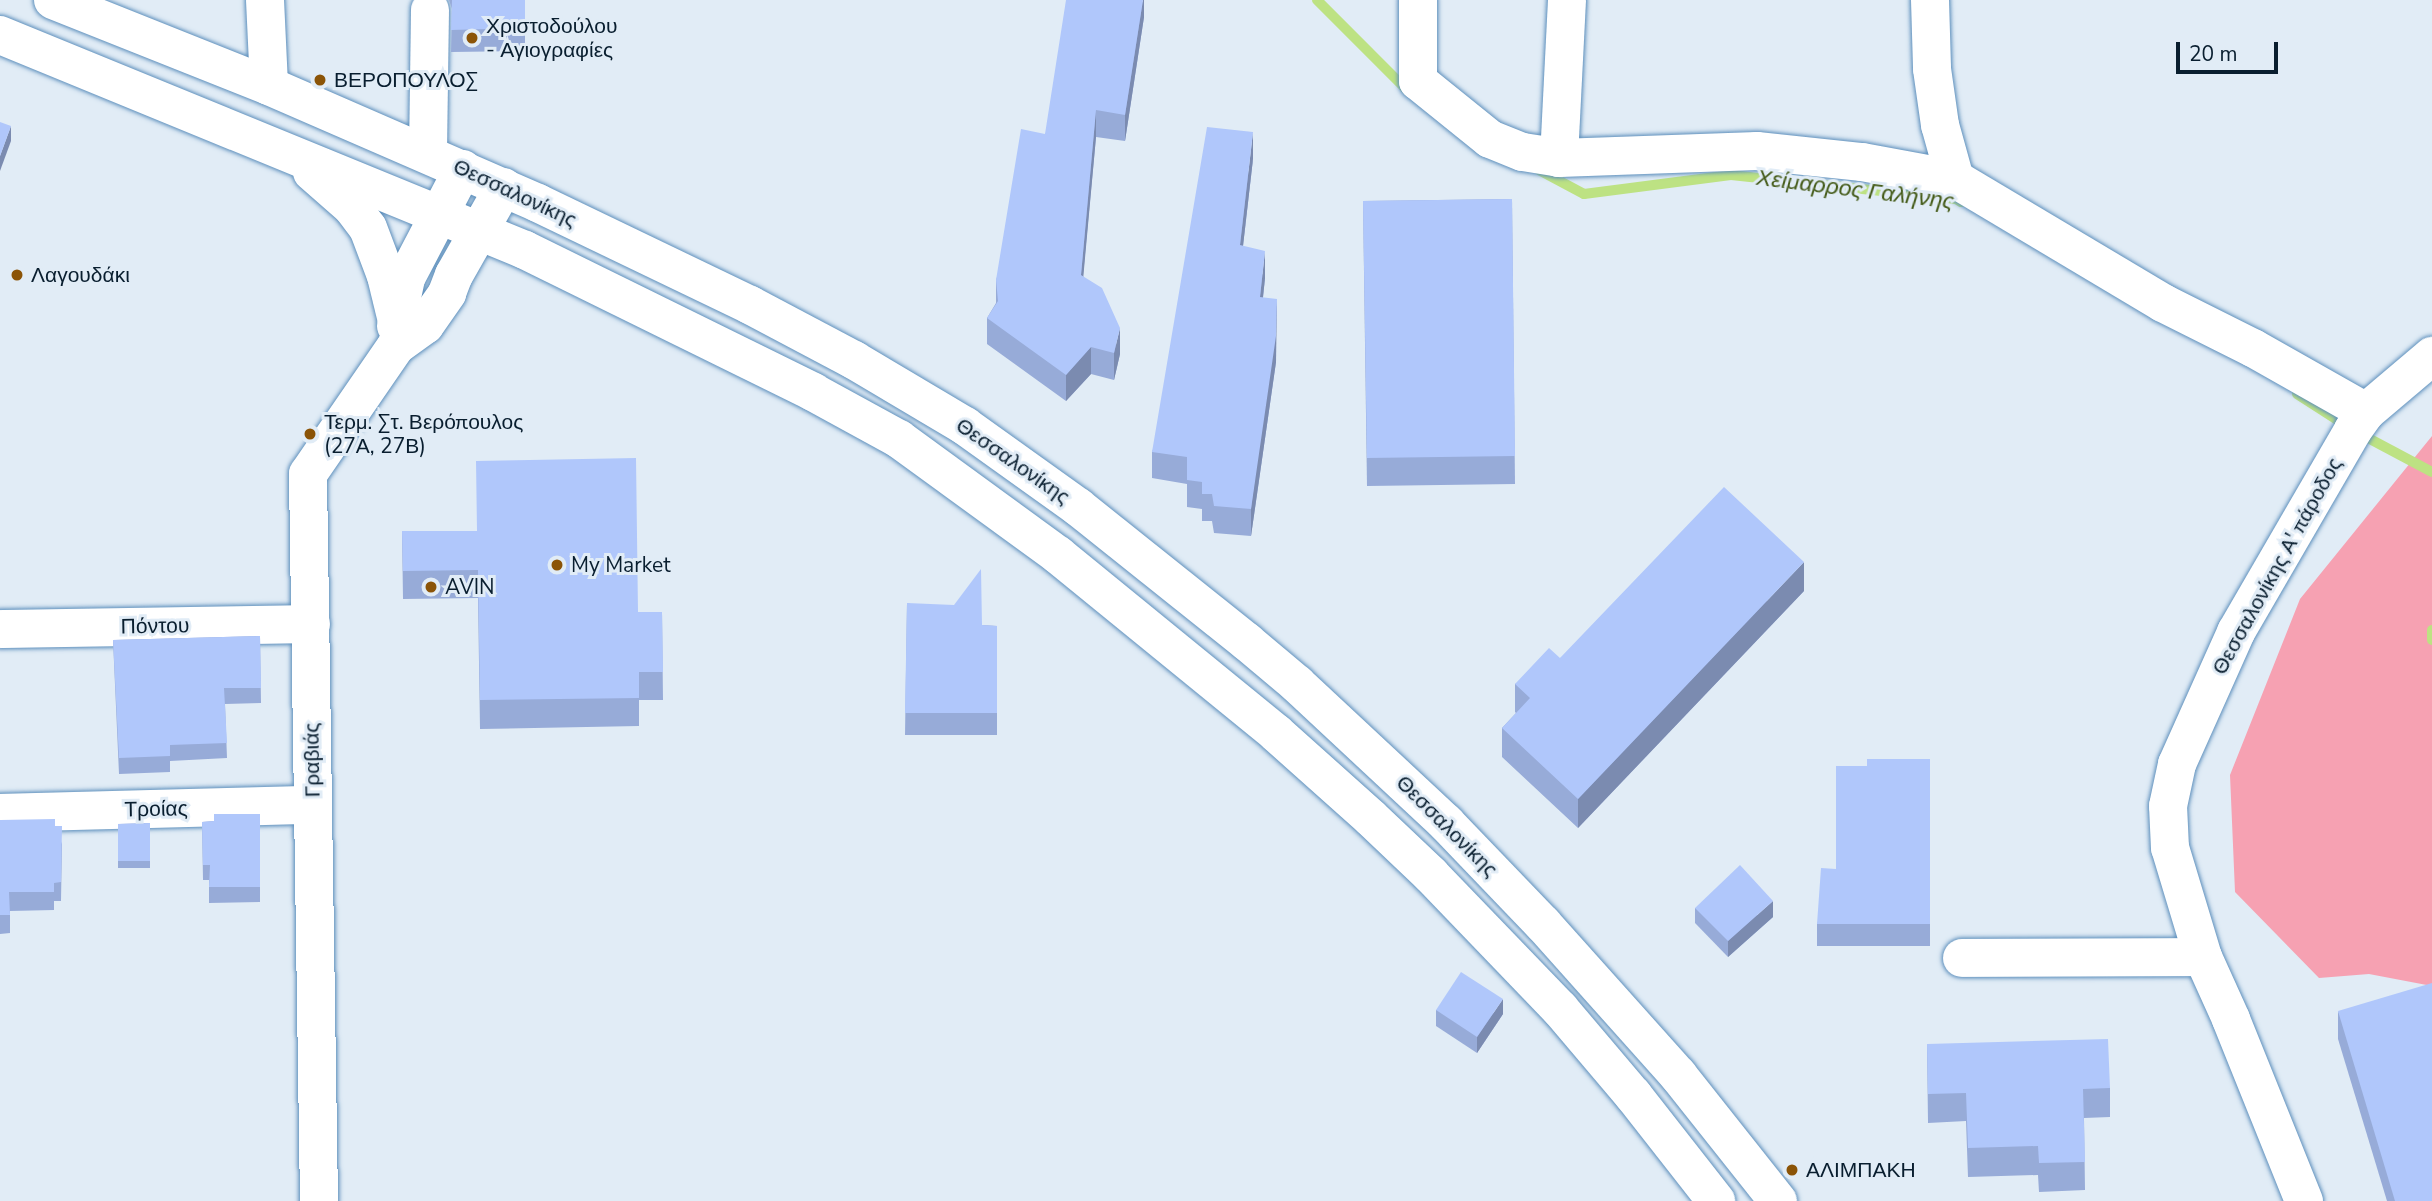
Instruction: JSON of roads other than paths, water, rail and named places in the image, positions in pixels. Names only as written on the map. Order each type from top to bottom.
[{"type":"street","name":"Θεσσαλονίκης","points":[[53,0],[269,86],[504,187],[750,304],[854,360],[965,426],[1078,507],[1297,684],[1446,822],[1543,924],[1678,1075],[1778,1201]]},
{"type":"street","points":[[265,0],[269,86]]},
{"type":"street","points":[[1418,0],[1418,81],[1490,139],[1522,152],[1559,158],[1757,151],[1862,162],[1955,179],[2163,303],[2253,348],[2365,412]]},
{"type":"street","points":[[1559,158],[1567,0]]},
{"type":"street","points":[[1930,0],[1932,69],[1940,125],[1955,179]]},
{"type":"street","points":[[428,153],[430,10]]},
{"type":"street","points":[[0,35],[479,231],[720,345],[861,417],[932,462],[1058,555],[1276,733],[1431,875],[1560,1009],[1633,1095],[1716,1201]]},
{"type":"street","points":[[286,151],[339,195],[368,228],[386,276],[396,331]]},
{"type":"street","name":"Γραβιάς","points":[[319,1201],[308,474],[396,331],[406,278],[463,169]]},
{"type":"street","name":"Γραβιάς","points":[[396,331],[425,325],[447,293],[504,187]]},
{"type":"street","name":"Θεσσαλονίκης Α' πάροδος","points":[[2304,1201],[2231,1019],[2203,957],[2170,848],[2168,806],[2177,764],[2236,632],[2365,412],[2432,356]]},
{"type":"street","name":"Πόντου","points":[[0,629],[311,624]]},
{"type":"street","name":"Τροίας","points":[[0,813],[313,805]]},
{"type":"street","points":[[1962,958],[2203,957]]},
{"type":"waterway","name":"Χείμαρρος Γαλήνης","points":[[1317,0],[1409,92]]},
{"type":"waterway","name":"Χείμαρρος Γαλήνης","points":[[1539,170],[1584,194],[1731,175],[1956,199],[1961,202]]},
{"type":"waterway","name":"Χείμαρρος Γαλήνης","points":[[2297,394],[2353,430],[2432,472]]},
{"type":"waterway","name":"Χείμαρρος Γαλήνης","points":[[2432,630],[2432,640]]},
{"type":"place","name":"Χριστοδούλου - Αγιογραφίες","points":[[472,38]]},
{"type":"place","name":"ΒΕΡΟΠΟΥΛΟΣ","points":[[320,80]]},
{"type":"place","name":"Λαγουδάκι","points":[[17,275]]},
{"type":"place","name":"Τερμ. Στ. Βερόπουλος (27Α, 27Β)","points":[[310,434]]},
{"type":"place","name":"My Market","points":[[557,565]]},
{"type":"place","name":"AVIN","points":[[431,587]]},
{"type":"place","name":"ΑΛΙΜΠΑΚΗ","points":[[1792,1170]]}]
